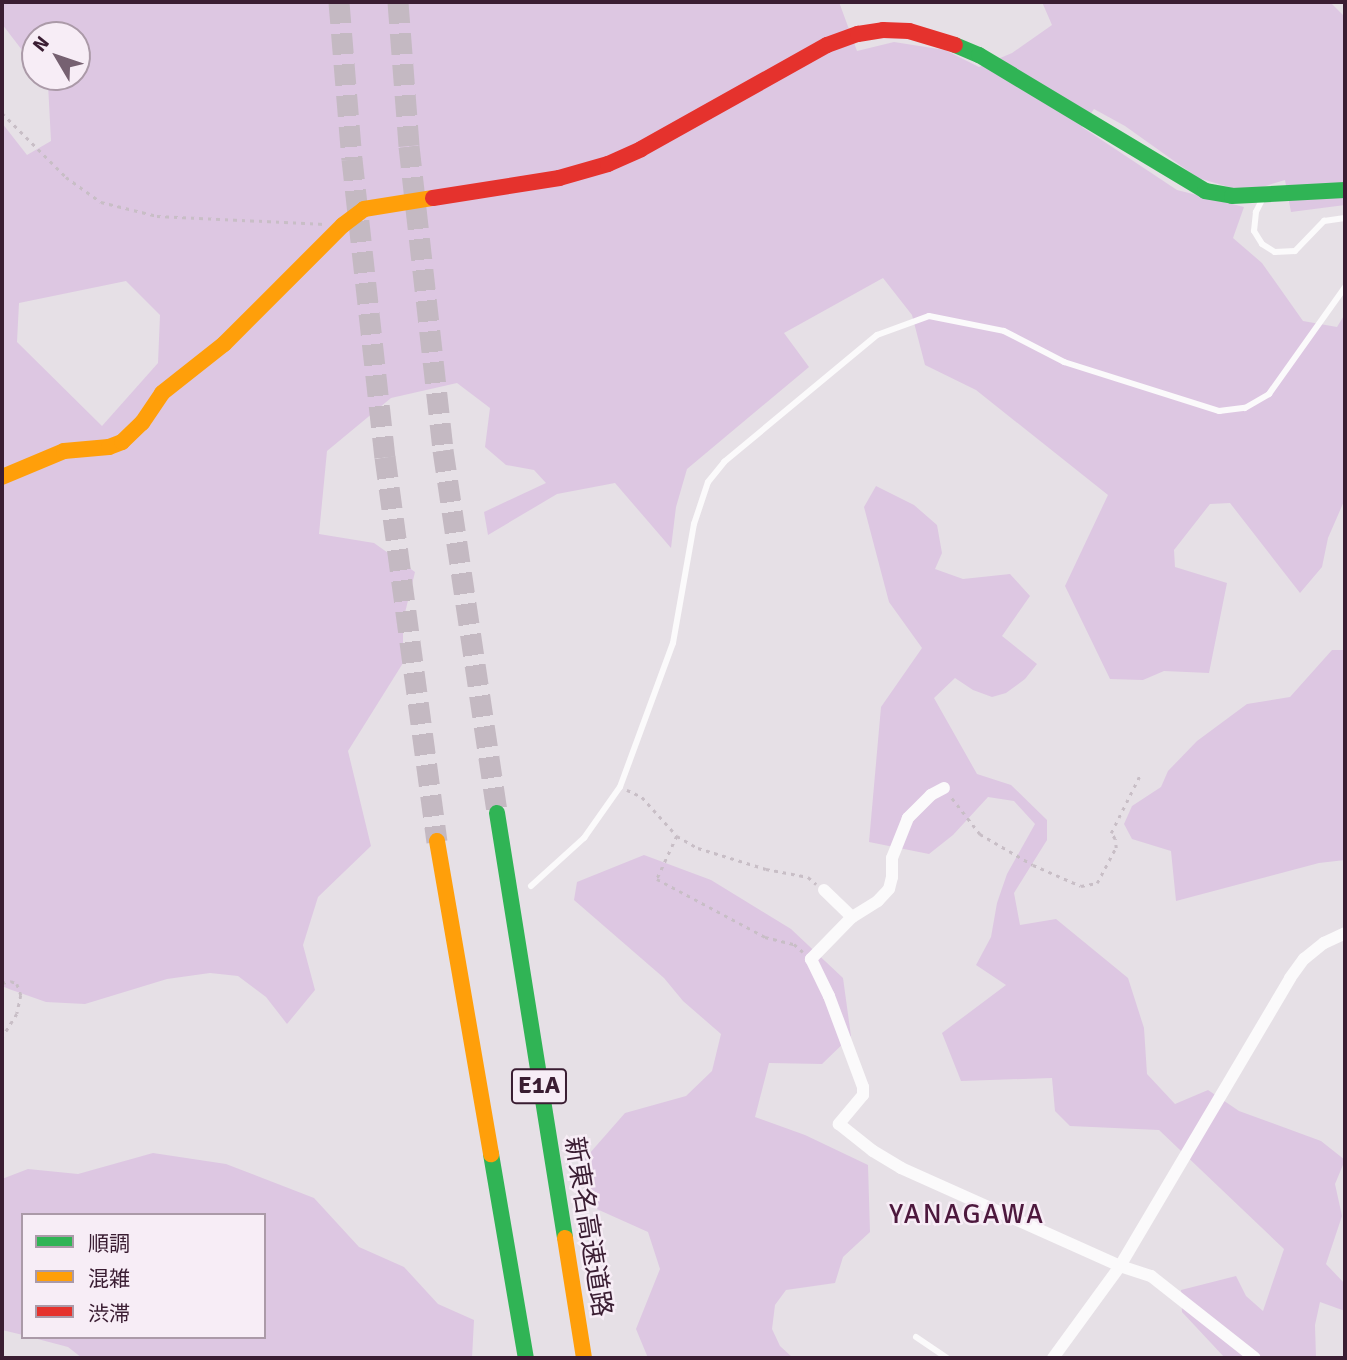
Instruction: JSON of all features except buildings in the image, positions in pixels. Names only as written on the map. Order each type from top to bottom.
[{"type":"main road","points":[[2,477],[64,451],[109,447],[122,442],[142,423],[162,393],[224,344],[354,215],[374,206],[559,178],[608,164],[641,149],[827,45],[883,30],[909,32],[943,40],[979,55],[1205,191],[1232,196],[1300,190],[1345,190]]},
{"type":"main road","name":"新東名高速道路","points":[[497,813],[584,1358]]},
{"type":"main road","name":"E1A","points":[[437,841],[526,1358]]},
{"type":"street","points":[[944,788],[931,795],[908,818],[892,858],[889,889],[878,901],[852,917],[811,959],[829,996],[863,1087],[863,1095],[839,1125],[901,1168],[1120,1266],[1151,1276],[1255,1358]]},
{"type":"street","points":[[824,890],[852,917]]},
{"type":"street","points":[[1053,1358],[1120,1266],[1290,978],[1304,959],[1324,943],[1345,933]]},
{"type":"lane","points":[[1264,195],[1255,212],[1254,231],[1262,244],[1275,252],[1295,251],[1324,221],[1345,218]]},
{"type":"lane","points":[[531,886],[584,838],[621,787],[673,643],[694,524],[708,482],[724,462],[877,335],[929,316],[1004,331],[1064,362],[1219,411],[1245,408],[1269,394],[1345,287]]},
{"type":"lane","points":[[916,1337],[947,1358]]},
{"type":"path","points":[[2,113],[66,177],[101,202],[157,216],[343,225]]},
{"type":"path","points":[[944,788],[980,834],[1033,865],[1081,886],[1097,883],[1116,848],[1111,834],[1140,775]]},
{"type":"path","points":[[621,787],[642,797],[677,836],[698,848],[766,869],[808,877],[824,890]]},
{"type":"path","points":[[677,836],[657,879],[765,937],[794,944],[811,959]]},
{"type":"path","points":[[2,983],[11,981],[17,984],[21,995],[17,1014],[2,1038]]},
{"type":"shaded area","points":[[2,2],[839,2],[857,51],[894,42],[945,50],[979,67],[1012,53],[1052,25],[1042,2],[1330,2],[1345,17],[1345,205],[1291,212],[1285,180],[1246,192],[1198,178],[1125,126],[1094,109],[1082,127],[1177,190],[1244,207],[1233,238],[1262,263],[1303,321],[1337,327],[1345,314],[1345,499],[1328,538],[1322,567],[1300,593],[1230,503],[1210,504],[1174,550],[1175,567],[1227,583],[1209,673],[1164,671],[1143,680],[1110,679],[1065,586],[1108,495],[976,390],[925,365],[912,315],[883,278],[784,333],[809,367],[687,469],[676,507],[671,548],[615,483],[557,494],[488,535],[484,512],[546,483],[534,470],[506,465],[485,447],[490,408],[457,383],[391,398],[327,451],[319,534],[374,543],[415,572],[403,621],[403,663],[348,751],[371,846],[318,897],[303,945],[315,990],[287,1024],[266,997],[238,976],[210,973],[167,979],[85,1004],[46,1002],[9,989],[2,986],[2,123],[27,155],[51,141],[48,91],[91,91],[91,21],[21,21],[21,49],[2,24]],"holes":[[[126,281],[160,315],[158,363],[102,426],[17,342],[19,303]]]},
{"type":"shaded area","points":[[876,486],[914,505],[937,525],[942,553],[935,569],[963,579],[1010,574],[1030,596],[1002,636],[1037,664],[1025,679],[1006,693],[992,697],[973,690],[955,678],[934,698],[977,774],[1011,785],[1047,820],[1047,840],[1014,893],[1020,925],[1056,919],[1128,978],[1144,1028],[1147,1074],[1175,1104],[1208,1090],[1239,1111],[1321,1141],[1345,1160],[1335,1184],[1342,1216],[1326,1264],[1345,1284],[1345,1311],[1320,1302],[1315,1325],[1316,1358],[1225,1358],[1182,1312],[1181,1290],[1236,1276],[1246,1296],[1263,1311],[1284,1249],[1159,1130],[1070,1126],[1055,1111],[1052,1078],[961,1081],[942,1033],[1006,985],[976,965],[991,937],[997,903],[1007,874],[1035,824],[1014,801],[988,797],[953,835],[929,854],[869,842],[881,707],[922,648],[889,602],[864,507]]},
{"type":"shaded area","points":[[1332,650],[1345,650],[1345,860],[1319,863],[1176,901],[1171,851],[1132,839],[1124,824],[1132,806],[1161,787],[1168,771],[1197,741],[1247,704],[1290,697]]},
{"type":"shaded area","points":[[644,855],[711,880],[791,929],[843,978],[851,1036],[822,1064],[769,1063],[755,1117],[805,1135],[868,1165],[870,1232],[843,1257],[835,1283],[786,1290],[775,1305],[772,1329],[780,1346],[793,1358],[648,1358],[636,1329],[660,1269],[648,1232],[590,1206],[582,1162],[625,1113],[686,1096],[712,1071],[721,1034],[683,1001],[664,978],[574,900],[577,882]]},
{"type":"shaded area","points":[[153,1153],[226,1164],[314,1198],[359,1247],[404,1267],[438,1304],[474,1320],[472,1358],[82,1358],[68,1347],[38,1339],[266,1339],[266,1213],[21,1213],[21,1335],[2,1330],[2,1179],[28,1169],[78,1174]]},
{"type":"tunnel","points":[[339,2],[352,159],[385,457],[437,841]]},
{"type":"tunnel","points":[[398,2],[409,146],[443,450],[497,813]]},
{"type":"traffic: fast","points":[[955,45],[979,55],[1205,191],[1232,196],[1345,190]]},
{"type":"traffic: fast","points":[[497,813],[565,1238]]},
{"type":"traffic: fast","points":[[491,1154],[526,1358]]},
{"type":"traffic: slow","points":[[2,477],[64,451],[109,447],[122,442],[142,423],[162,393],[224,344],[343,225],[364,209],[433,198]]},
{"type":"traffic: slow","points":[[437,841],[491,1154]]},
{"type":"traffic: slow","points":[[565,1238],[584,1358]]},
{"type":"traffic: jam","points":[[433,198],[559,178],[608,164],[641,149],[827,45],[858,34],[883,30],[909,31],[955,45]]},
{"type":"district","name":"YANAGAWA","points":[[967,1214]]}]
